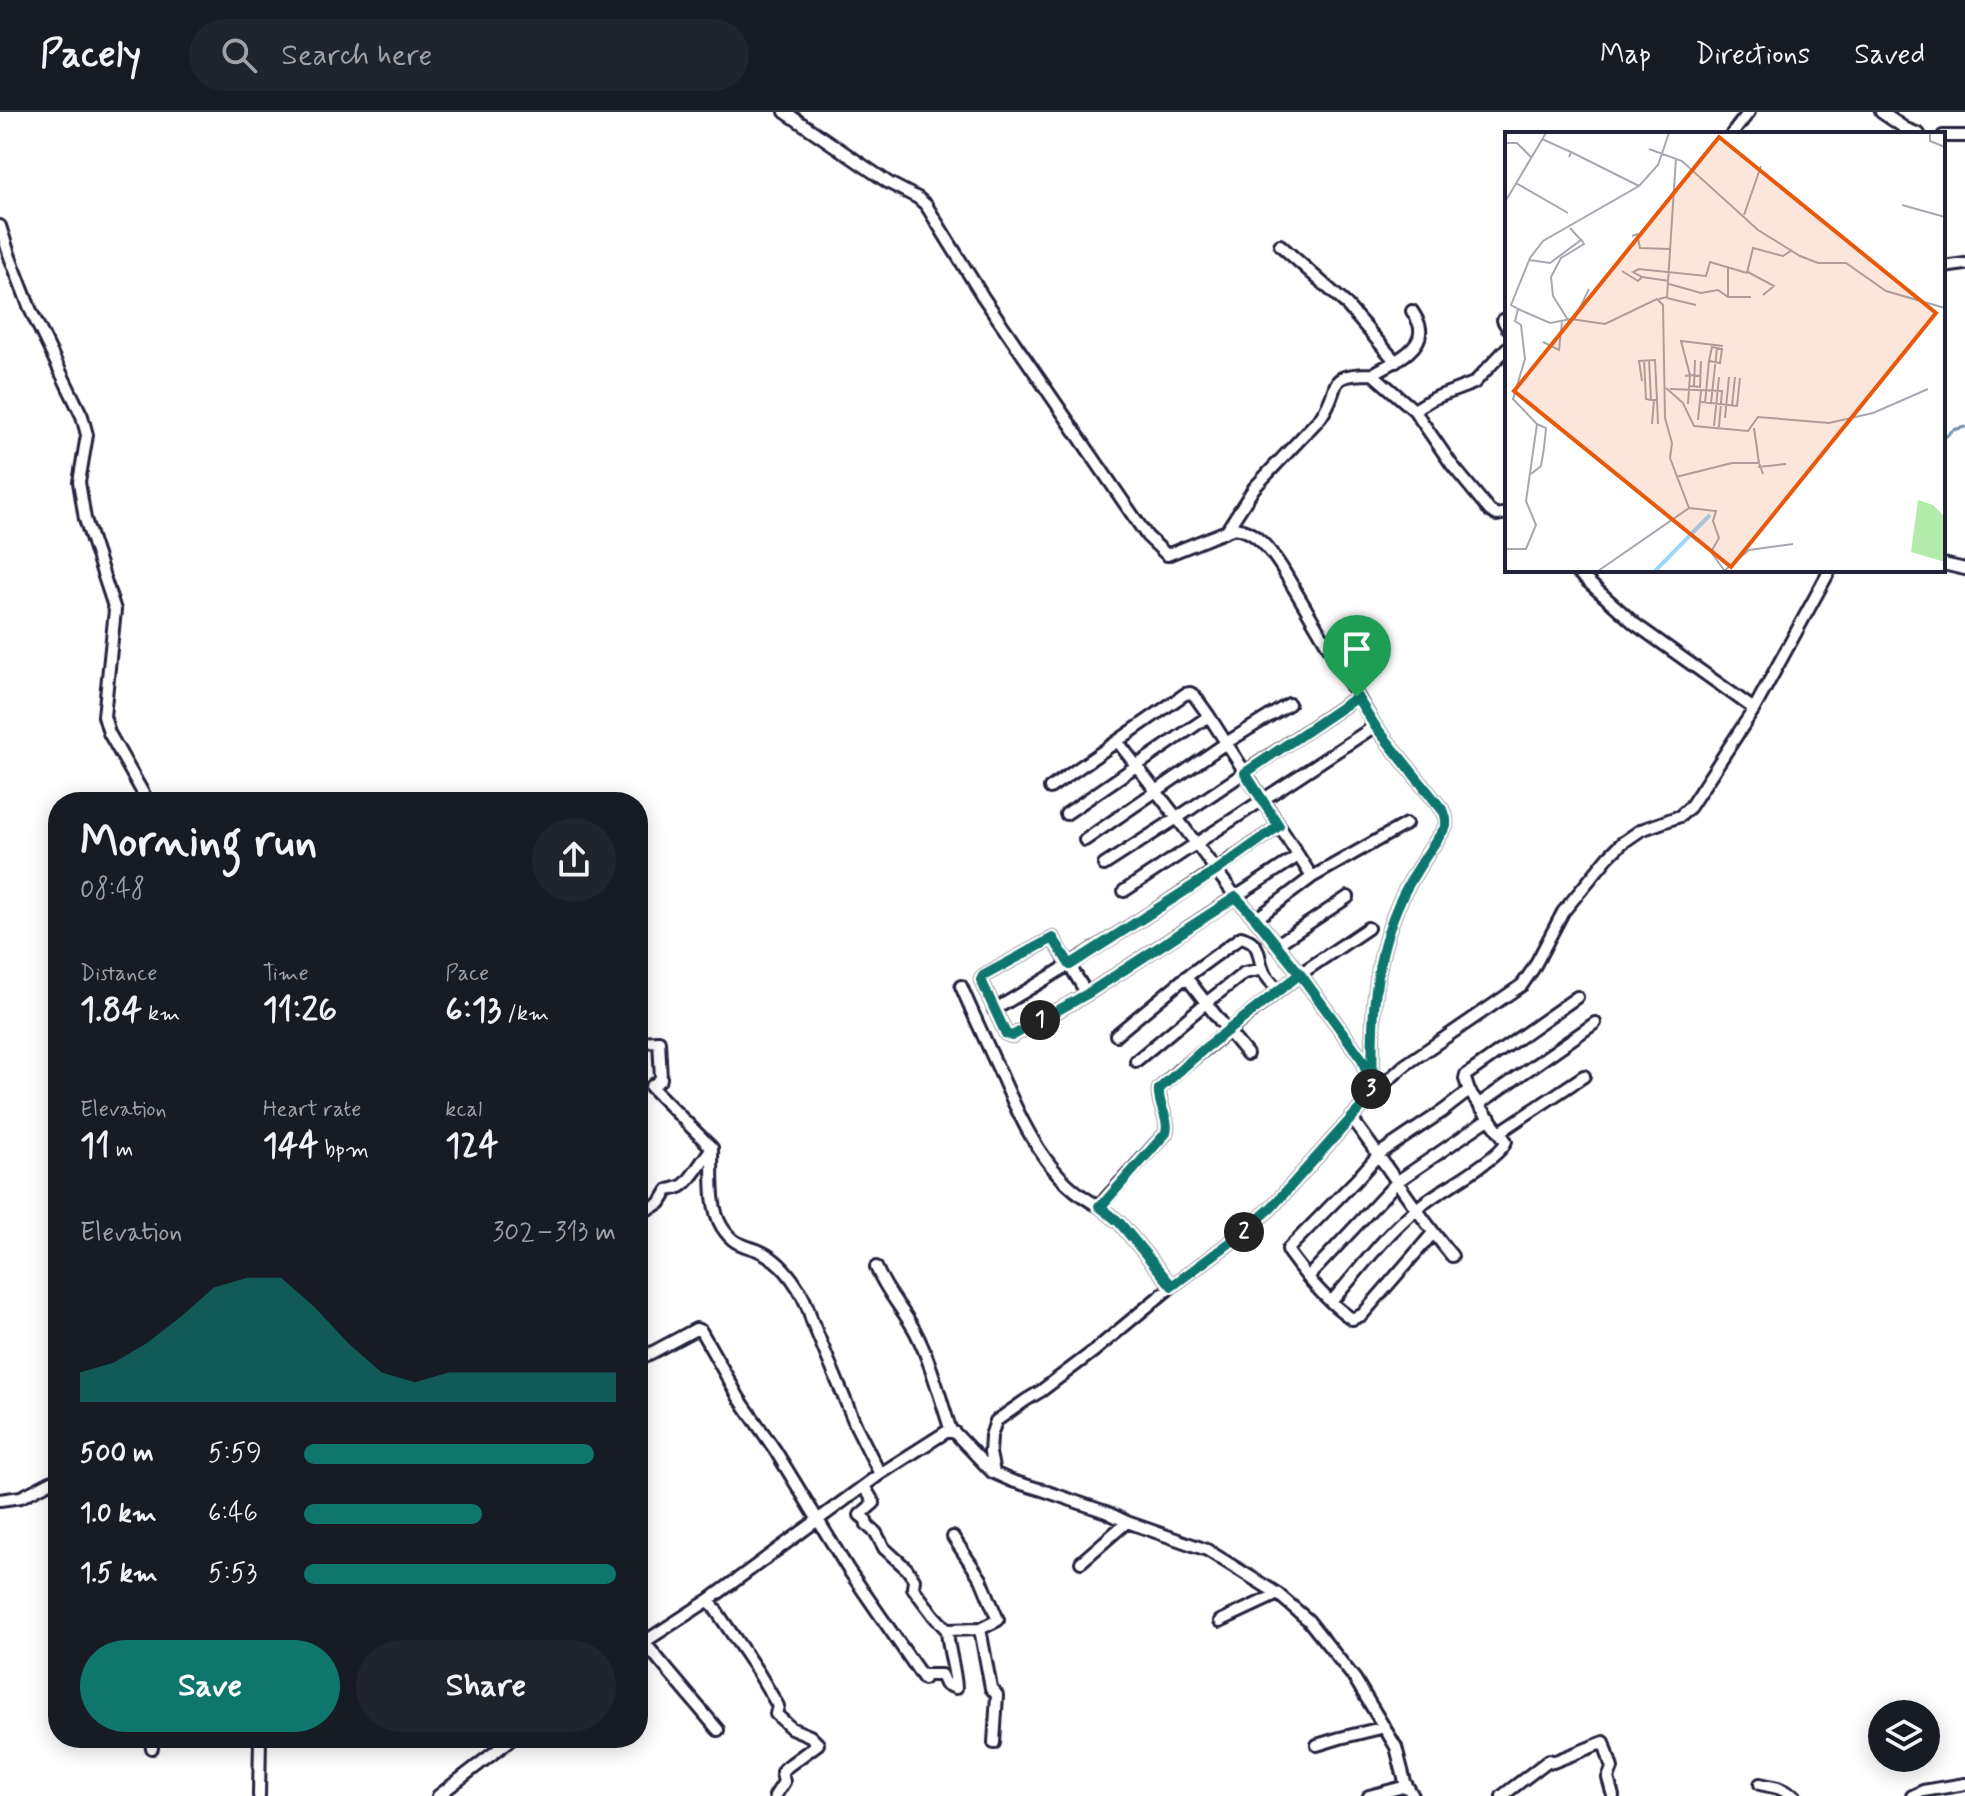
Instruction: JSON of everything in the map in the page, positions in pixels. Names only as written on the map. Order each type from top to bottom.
[{"type":"street","points":[[785,112],[926,205],[983,297],[1154,545],[1167,555],[1227,530],[1240,528],[1249,532],[1271,553],[1375,726],[1444,812],[1446,826],[1403,894],[1381,958],[1371,1038],[1373,1094]]},
{"type":"street","points":[[1734,132],[1749,112]]},
{"type":"street","points":[[1881,112],[1914,132]]},
{"type":"street","points":[[0,226],[31,311],[82,416],[87,445],[80,466],[79,482],[85,519],[115,610],[104,716],[109,733],[142,792]]},
{"type":"street","points":[[1280,245],[1344,302],[1396,362]]},
{"type":"street","points":[[1945,267],[1965,264]]},
{"type":"street","points":[[1227,530],[1254,488],[1321,417],[1338,380],[1351,374],[1374,374],[1405,355],[1420,334],[1412,311]]},
{"type":"street","points":[[1414,410],[1432,399],[1474,383],[1505,350]]},
{"type":"street","points":[[1374,374],[1414,410],[1480,501],[1494,514],[1505,513]]},
{"type":"street","points":[[1945,564],[1965,569]]},
{"type":"street","points":[[1577,572],[1635,624],[1754,709]]},
{"type":"street","points":[[994,1473],[990,1453],[996,1421],[1052,1383],[1271,1208],[1373,1094],[1405,1065],[1522,985],[1563,912],[1622,843],[1641,830],[1684,812],[1754,709],[1829,572]]},
{"type":"street","points":[[1050,788],[1190,693],[1209,716],[1312,877]]},
{"type":"street","points":[[1104,865],[1357,697]]},
{"type":"street","points":[[1085,840],[1226,743],[1289,704]]},
{"type":"street","points":[[1066,814],[1209,716]]},
{"type":"street","points":[[1124,891],[1375,726]]},
{"type":"street","points":[[1118,742],[1236,897],[1300,974],[1362,1059],[1373,1094]]},
{"type":"street","points":[[1256,919],[1312,877],[1406,824]]},
{"type":"street","points":[[994,1010],[1216,871],[1279,826]]},
{"type":"street","points":[[1087,994],[1053,938],[983,976],[981,983],[1010,1037],[1087,994],[1298,856]]},
{"type":"street","points":[[1276,945],[1348,897]]},
{"type":"street","points":[[1099,1206],[1166,1133],[1167,1123],[1159,1089],[1278,990],[1368,928]]},
{"type":"street","points":[[1116,1035],[1186,977],[1241,937],[1259,951],[1263,969],[1278,990]]},
{"type":"street","points":[[1136,1061],[1244,973],[1263,969]]},
{"type":"street","points":[[1186,977],[1247,1054]]},
{"type":"street","points":[[961,986],[1018,1113],[1037,1147],[1060,1176],[1119,1222],[1172,1286]]},
{"type":"street","points":[[1331,1302],[1416,1208],[1482,1165],[1505,1146],[1506,1141],[1469,1091],[1466,1075],[1577,997]]},
{"type":"street","points":[[1479,1104],[1595,1023]]},
{"type":"street","points":[[648,1042],[659,1041],[661,1079],[651,1087],[712,1148],[714,1201],[720,1225],[738,1245],[758,1251],[783,1269],[800,1292],[856,1426],[880,1474]]},
{"type":"street","points":[[1500,1132],[1584,1076]]},
{"type":"street","points":[[1433,1233],[1356,1319],[1331,1302],[1289,1253],[1290,1246],[1379,1154],[1469,1091]]},
{"type":"street","points":[[1308,1277],[1398,1181],[1490,1118]]},
{"type":"street","points":[[1352,1119],[1452,1256]]},
{"type":"street","points":[[648,1209],[660,1203],[668,1190],[689,1181],[712,1148]]},
{"type":"street","points":[[876,1267],[884,1286],[916,1333],[951,1431],[994,1473],[1207,1550],[1278,1594],[1308,1620],[1355,1679],[1396,1747],[1410,1791],[1369,1796]]},
{"type":"street","points":[[648,1355],[698,1329],[848,1569],[923,1677],[941,1675],[945,1684],[956,1688],[947,1630],[913,1588],[914,1579],[907,1569],[884,1548],[860,1515],[874,1503],[864,1486]]},
{"type":"street","points":[[648,1639],[709,1600],[880,1474],[951,1431]]},
{"type":"street","points":[[0,1500],[21,1497],[48,1483]]},
{"type":"street","points":[[1081,1562],[1127,1522]]},
{"type":"street","points":[[947,1630],[980,1629],[998,1620],[981,1579],[953,1537]]},
{"type":"street","points":[[1220,1621],[1278,1594]]},
{"type":"street","points":[[709,1600],[778,1706],[776,1714],[791,1728],[810,1736],[818,1744],[784,1769],[784,1782],[775,1796]]},
{"type":"street","points":[[980,1629],[991,1688],[997,1695],[994,1743]]},
{"type":"street","points":[[648,1652],[718,1730]]},
{"type":"street","points":[[1317,1745],[1385,1727]]},
{"type":"street","points":[[1502,1796],[1549,1760],[1553,1762],[1604,1742],[1612,1768],[1608,1778],[1613,1796]]},
{"type":"street","points":[[259,1796],[260,1748]]},
{"type":"street","points":[[438,1796],[500,1748]]},
{"type":"street","points":[[1760,1784],[1795,1796]]},
{"type":"street","points":[[1912,1796],[1923,1791],[1965,1784]]},
{"type":"waterway","points":[[1945,437],[1953,430],[1965,427]]},
{"type":"route","points":[[1357,697],[1245,773],[1279,826],[1216,871],[1070,965],[1053,938],[983,976],[981,980],[1010,1037],[1087,994],[1236,897],[1300,974],[1362,1059],[1373,1094],[1271,1208],[1172,1286],[1119,1222],[1099,1206],[1166,1133],[1168,1129],[1159,1089],[1204,1049],[1300,974],[1362,1059],[1373,1094],[1371,1038],[1381,958],[1403,894],[1446,826],[1446,819],[1444,812],[1375,726],[1357,697]]}]
